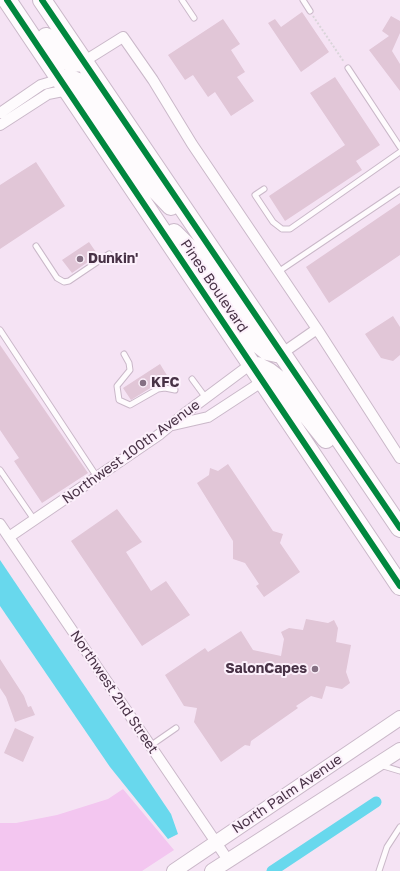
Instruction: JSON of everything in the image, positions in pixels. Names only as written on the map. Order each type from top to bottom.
[{"type":"highway","name":"Pines Boulevard","points":[[7,0],[400,586]]},
{"type":"highway","points":[[20,0],[60,56],[71,63],[84,62]]},
{"type":"highway","name":"Pines Boulevard","points":[[42,0],[400,528]]},
{"type":"highway","points":[[64,85],[70,79],[78,82],[91,95],[151,185],[206,242]]},
{"type":"highway","points":[[154,219],[168,228],[187,246],[256,342],[267,351],[281,354]]},
{"type":"highway","points":[[251,364],[269,372],[278,379],[355,474],[378,496]]},
{"type":"main road","name":"North Palm Avenue","points":[[174,871],[400,718]]},
{"type":"main road","name":"North Palm Avenue","points":[[212,871],[400,750]]},
{"type":"street","points":[[84,62],[123,37],[153,80],[192,144],[317,329],[400,458]]},
{"type":"street","points":[[0,113],[41,85],[64,85]]},
{"type":"street","points":[[0,125],[64,85]]},
{"type":"street","points":[[281,354],[317,329]]},
{"type":"street","name":"Northwest 100th Avenue","points":[[9,538],[160,434],[251,364]]},
{"type":"street","points":[[171,425],[208,417],[263,381]]},
{"type":"street","name":"Northwest 2nd Street","points":[[0,524],[228,860]]},
{"type":"lane","points":[[182,0],[194,18]]},
{"type":"lane","points":[[303,0],[310,11]]},
{"type":"lane","points":[[348,68],[400,147]]},
{"type":"lane","points":[[264,189],[255,195],[273,222],[282,229],[290,229],[400,152]]},
{"type":"lane","points":[[278,272],[400,190]]},
{"type":"lane","points":[[36,246],[57,278],[64,282],[68,281],[109,254]]},
{"type":"lane","points":[[0,330],[97,477]]},
{"type":"lane","points":[[124,354],[130,363],[130,370],[117,386],[119,400],[130,405],[139,402],[158,389],[165,388],[175,390]]},
{"type":"lane","points":[[192,380],[206,398]]},
{"type":"lane","points":[[0,470],[35,521]]},
{"type":"lane","points":[[150,746],[176,728]]},
{"type":"lane","points":[[377,764],[400,771]]},
{"type":"lane","points":[[379,871],[387,847],[400,828]]},
{"type":"path","points":[[310,11],[348,68]]},
{"type":"shaded area","points":[[123,789],[174,850],[142,871],[0,871],[0,823],[16,823],[57,815],[108,799]]},
{"type":"water","points":[[0,560],[171,814],[178,834],[168,839],[110,767],[0,606]]},
{"type":"building","points":[[302,12],[329,52],[301,72],[268,23],[275,19],[281,27]]},
{"type":"building","points":[[391,16],[400,21],[400,33],[392,51],[400,64],[400,91],[369,50],[389,36],[382,31]]},
{"type":"building","points":[[223,19],[240,44],[231,50],[245,72],[237,77],[254,101],[231,116],[215,92],[208,97],[193,75],[185,80],[168,55]]},
{"type":"building","points":[[335,77],[380,145],[356,161],[362,170],[285,221],[269,196],[345,145],[310,93]]},
{"type":"building","points":[[36,162],[65,206],[0,249],[0,185]]},
{"type":"building","points":[[400,203],[400,255],[329,303],[306,267]]},
{"type":"building","points":[[89,242],[98,255],[72,273],[62,260]]},
{"type":"building","points":[[393,316],[400,327],[400,355],[393,361],[381,358],[365,334]]},
{"type":"building","points":[[0,345],[88,473],[42,503],[14,461],[19,458],[0,430]]},
{"type":"building","points":[[160,364],[168,377],[131,400],[123,388]]},
{"type":"building","points":[[228,464],[273,531],[283,534],[280,543],[300,572],[264,597],[256,586],[259,584],[245,563],[233,559],[233,541],[197,483],[209,475],[210,468],[218,471]]},
{"type":"building","points":[[117,509],[142,542],[126,552],[151,591],[166,581],[190,615],[142,646],[71,541]]},
{"type":"building","points":[[306,619],[328,623],[334,620],[338,628],[336,642],[351,645],[346,672],[350,683],[342,689],[326,686],[322,699],[311,696],[296,706],[298,708],[251,741],[250,746],[245,745],[221,762],[194,722],[197,708],[184,706],[165,675],[205,648],[208,652],[241,631],[253,650],[281,656],[284,639],[281,632],[289,628],[303,630]]},
{"type":"building","points":[[0,659],[24,696],[28,707],[31,706],[35,715],[15,722],[6,697],[0,688]]},
{"type":"building","points":[[15,728],[34,737],[23,762],[4,753]]},
{"type":"waterway","points":[[272,871],[376,802]]},
{"type":"cycle path","points":[[7,0],[400,586]]},
{"type":"cycle path","points":[[42,0],[400,528]]},
{"type":"place","name":"Dunkin'","points":[[80,259]]},
{"type":"place","name":"KFC","points":[[143,383]]},
{"type":"place","name":"SalonCapes","points":[[315,669]]}]
